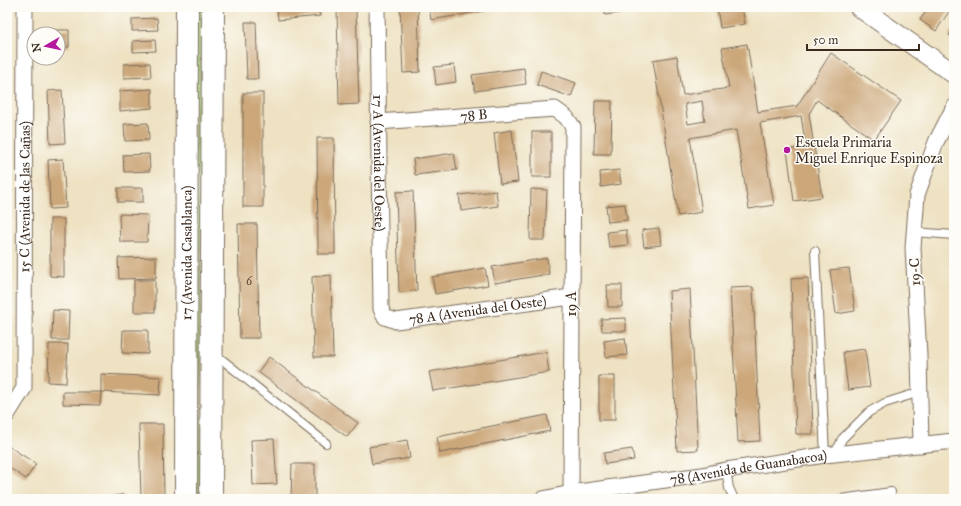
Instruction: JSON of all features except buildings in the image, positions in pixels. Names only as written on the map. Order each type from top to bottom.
[{"type":"main road","name":"17 (Avenida Casablanca)","points":[[186,499],[187,7]]},
{"type":"main road","name":"17 (Avenida Casablanca)","points":[[210,499],[213,7]]},
{"type":"street","name":"15 C (Avenida de las Cañas)","points":[[7,415],[24,388],[25,7]]},
{"type":"street","name":"17 A (Avenida del Oeste)","points":[[377,7],[381,309],[385,317]]},
{"type":"street","points":[[859,7],[954,74]]},
{"type":"street","name":"19-C","points":[[921,445],[913,248],[917,195],[936,142],[954,107]]},
{"type":"street","name":"78 B","points":[[378,122],[555,109],[566,117]]},
{"type":"street","name":"19 A","points":[[566,117],[573,127],[571,496]]},
{"type":"street","name":"78 A (Avenida del Oeste)","points":[[385,317],[396,321],[571,297]]},
{"type":"street","name":"78 (Avenida de Guanabacoa)","points":[[543,499],[571,496],[726,470],[830,455],[954,441]]},
{"type":"lane","points":[[914,232],[954,235]]},
{"type":"lane","points":[[815,251],[830,455]]},
{"type":"lane","points":[[211,352],[326,443]]},
{"type":"lane","points":[[830,455],[842,439],[868,412],[885,403],[920,392]]},
{"type":"lane","points":[[726,470],[729,488],[734,499]]},
{"type":"lane","points":[[841,499],[892,492]]},
{"type":"green space","points":[[195,7],[202,7],[201,499],[193,499]]},
{"type":"place","name":"Escuela Primaria Miguel Enrique Espinoza","points":[[787,150]]}]
